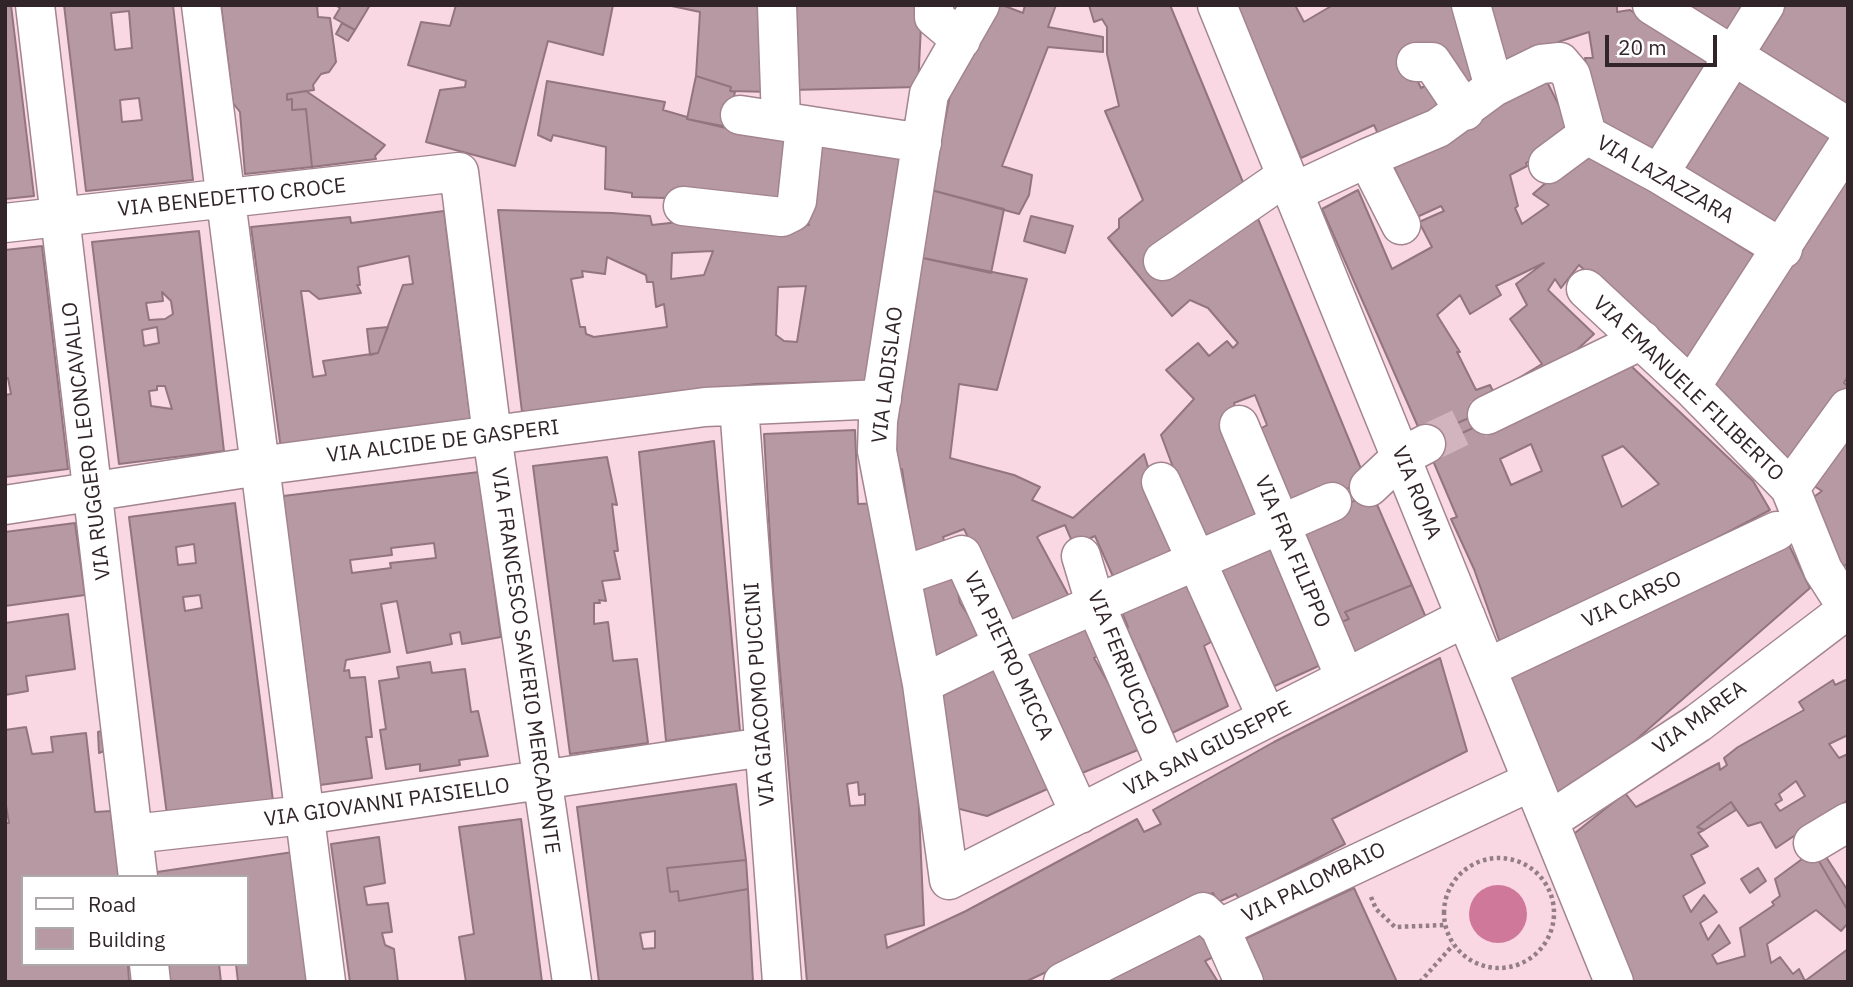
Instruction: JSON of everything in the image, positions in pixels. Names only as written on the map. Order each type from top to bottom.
[{"type":"street","name":"VIA RUGGERO LEONCAVALLO","points":[[35,5],[138,875]]},
{"type":"street","points":[[201,5],[326,982]]},
{"type":"street","points":[[683,206],[782,217],[792,212],[797,201],[793,123],[782,91],[776,36],[777,5]]},
{"type":"street","points":[[934,5],[934,17],[961,40]]},
{"type":"street","name":"VIA LADISLAO","points":[[949,880],[922,684],[877,451],[882,399],[929,94],[979,5]]},
{"type":"street","name":"VIA ROMA","points":[[1217,5],[1290,184],[1413,450],[1466,617],[1614,982]]},
{"type":"street","points":[[1471,5],[1494,87]]},
{"type":"street","points":[[1652,5],[1848,127]]},
{"type":"street","points":[[1659,174],[1765,5]]},
{"type":"street","points":[[1416,62],[1432,62],[1465,111]]},
{"type":"street","name":"VIA LAZAZZARA","points":[[1163,261],[1290,184],[1367,158],[1438,128],[1465,111],[1494,87],[1541,64],[1560,62],[1572,75],[1587,135],[1659,174],[1783,249]]},
{"type":"street","points":[[740,115],[922,144]]},
{"type":"street","points":[[1548,164],[1587,135]]},
{"type":"street","points":[[1691,387],[1783,249],[1848,144]]},
{"type":"street","points":[[1367,158],[1401,225]]},
{"type":"street","name":"VIA BENEDETTO CROCE","points":[[5,222],[225,200],[460,172]]},
{"type":"street","name":"VIA FRANCESCO SAVERIO MERCADANTE","points":[[460,172],[492,435],[572,982]]},
{"type":"street","name":"VIA EMANUELE FILIBERTO","points":[[1586,289],[1691,387],[1790,488]]},
{"type":"street","points":[[1487,415],[1642,340]]},
{"type":"street","name":"VIA ALCIDE DE GASPERI","points":[[5,505],[260,466],[705,407],[882,399]]},
{"type":"street","name":"VIA GIACOMO PUCCINI","points":[[739,406],[782,982]]},
{"type":"street","points":[[1845,596],[1823,570],[1790,488],[1848,408]]},
{"type":"street","name":"VIA FRA FILIPPO","points":[[1239,425],[1345,678]]},
{"type":"street","points":[[1369,487],[1413,450]]},
{"type":"street","points":[[1161,482],[1266,718]]},
{"type":"street","points":[[922,684],[1004,644],[1332,502]]},
{"type":"street","name":"VIA CARSO","points":[[1487,668],[1777,531]]},
{"type":"street","name":"VIA PIETRO MICCA","points":[[902,576],[962,555],[1080,814]]},
{"type":"street","name":"VIA FERRUCCIO","points":[[1081,556],[1096,606],[1167,769]]},
{"type":"street","name":"VIA MAREA","points":[[1549,821],[1698,723],[1845,596]]},
{"type":"street","name":"VIA SAN GIUSEPPE","points":[[949,880],[1466,617]]},
{"type":"street","name":"VIA GIOVANNI PAISIELLO","points":[[133,834],[304,816],[764,747]]},
{"type":"street","name":"VIA PALOMBAIO","points":[[1087,977],[1203,912],[1220,928],[1532,781]]},
{"type":"street","points":[[1220,928],[1244,982]]},
{"type":"path","points":[[1497,858],[1516,860],[1533,869],[1550,892],[1555,920],[1549,938],[1538,954],[1522,965],[1503,970],[1484,967],[1467,959],[1453,945],[1445,925],[1444,906],[1450,888],[1461,872],[1478,862],[1497,858]]},
{"type":"path","points":[[1363,859],[1364,882],[1376,909],[1395,927],[1445,925]]},
{"type":"path","points":[[1420,982],[1453,945]]},
{"type":"shaded area","points":[[1498,885],[1514,890],[1522,898],[1527,914],[1522,930],[1514,938],[1498,943],[1482,938],[1474,930],[1469,914],[1474,898],[1482,890]]},
{"type":"building","points":[[5,5],[11,5],[34,196],[5,199]]},
{"type":"building","points":[[64,5],[173,5],[193,180],[86,191]],"holes":[[[129,11],[132,48],[115,50],[111,13]],[[139,98],[142,120],[122,122],[120,100]]]},
{"type":"building","points":[[221,5],[317,5],[318,17],[330,18],[336,62],[329,72],[321,74],[313,85],[314,90],[287,94],[287,100],[292,99],[292,110],[306,109],[312,167],[245,174],[240,112],[233,103]]},
{"type":"building","points":[[335,5],[370,5],[355,30],[334,18],[340,8]]},
{"type":"building","points":[[456,5],[613,5],[603,55],[548,41],[515,166],[426,142],[440,90],[465,87],[466,81],[408,65],[421,22],[450,26]]},
{"type":"building","points":[[667,5],[771,5],[772,92],[730,91],[731,87],[696,76],[700,12]]},
{"type":"building","points":[[781,5],[922,5],[918,87],[790,90]]},
{"type":"building","points":[[988,5],[1002,5],[1023,13],[1025,5],[1056,5],[1048,27],[1103,37],[1103,52],[1048,47],[1002,166],[1032,175],[1029,195],[1019,214],[931,190],[951,90]]},
{"type":"building","points":[[1089,5],[1170,5],[1366,481],[1295,510],[1260,429],[1267,425],[1255,395],[1234,403],[1264,518],[1201,542],[1161,435],[1194,399],[1166,370],[1198,343],[1209,356],[1227,341],[1233,348],[1238,343],[1208,308],[1190,300],[1172,316],[1108,238],[1119,228],[1119,219],[1143,200],[1105,111],[1119,106],[1107,54],[1107,27],[1102,19],[1094,22]]},
{"type":"building","points":[[1236,5],[1295,5],[1304,22],[1333,5],[1462,5],[1478,80],[1453,89],[1406,57],[1421,88],[1436,80],[1454,107],[1384,147],[1374,125],[1301,158]]},
{"type":"building","points":[[1480,5],[1617,5],[1617,12],[1630,10],[1709,63],[1650,158],[1593,127],[1585,58],[1593,58],[1589,32],[1561,41],[1501,72]]},
{"type":"building","points":[[1665,5],[1746,5],[1725,43]]},
{"type":"building","points":[[1774,5],[1848,5],[1848,114],[1745,55]]},
{"type":"building","points":[[342,23],[355,30],[348,41],[336,34]]},
{"type":"building","points":[[1542,72],[1573,133],[1510,175],[1518,206],[1515,208],[1522,224],[1549,205],[1533,194],[1585,149],[1759,258],[1685,362],[1579,265],[1561,288],[1555,279],[1548,290],[1594,334],[1550,375],[1485,411],[1423,438],[1322,209],[1358,190],[1392,269],[1432,247],[1419,222],[1444,211],[1441,206],[1417,217],[1391,161]],"holes":[[[1544,263],[1516,284],[1527,305],[1510,319],[1542,364],[1494,393],[1490,385],[1476,390],[1457,352],[1460,352],[1437,315],[1460,295],[1470,314],[1501,295],[1496,286]]]},
{"type":"building","points":[[1732,74],[1832,136],[1772,234],[1672,173]]},
{"type":"building","points":[[696,76],[731,87],[730,91],[735,92],[726,128],[687,119]]},
{"type":"building","points":[[547,81],[665,102],[663,110],[687,119],[793,140],[782,205],[733,200],[632,197],[632,193],[605,189],[606,147],[553,135],[551,141],[538,135]]},
{"type":"building","points":[[306,91],[385,145],[375,156],[376,159],[312,167],[306,109],[292,110],[292,99],[287,100],[287,94]]},
{"type":"building","points":[[812,143],[903,156],[870,381],[756,384],[522,412],[498,210],[650,216],[652,225],[688,221],[809,225],[804,212]],"holes":[[[713,251],[704,275],[671,279],[672,253]],[[607,257],[646,275],[647,282],[653,282],[656,307],[664,304],[667,327],[594,337],[586,334],[585,327],[580,327],[571,279],[583,277],[582,271],[605,274]],[[806,286],[797,342],[784,341],[776,335],[778,287]]]},
{"type":"building","points":[[1848,163],[1848,376],[1844,383],[1848,386],[1848,396],[1790,471],[1705,391]]},
{"type":"building","points":[[931,190],[1004,209],[991,273],[918,257]]},
{"type":"building","points":[[444,211],[471,423],[281,449],[251,227],[350,217],[351,223]],"holes":[[[409,256],[413,284],[403,285],[378,353],[323,361],[326,375],[313,377],[301,291],[309,291],[319,299],[361,293],[357,285],[360,285],[358,267]]]},
{"type":"building","points":[[1031,216],[1073,226],[1065,253],[1024,241]]},
{"type":"building","points":[[199,231],[224,451],[119,464],[92,242]],"holes":[[[162,292],[171,301],[173,314],[165,319],[149,320],[146,303],[163,301]],[[157,327],[159,343],[144,346],[142,330]],[[157,386],[165,386],[172,409],[151,406],[149,391],[157,390]]]},
{"type":"building","points":[[42,246],[68,469],[5,477],[5,395],[11,394],[8,378],[5,379],[5,250]]},
{"type":"building","points":[[918,257],[1027,279],[997,390],[959,384],[950,458],[1014,475],[1040,487],[1032,500],[1073,518],[1144,454],[1175,554],[1115,581],[1095,536],[1074,546],[1065,525],[1042,534],[1037,537],[1073,604],[1012,628],[964,529],[943,537],[947,552],[916,564],[902,469],[895,471],[886,441]]},
{"type":"building","points":[[388,327],[378,353],[370,355],[367,329]]},
{"type":"building","points":[[1630,365],[1753,481],[1770,510],[1503,651],[1474,569],[1451,519],[1457,517],[1428,449],[1490,420]],"holes":[[[1531,444],[1542,471],[1511,485],[1500,459]],[[1623,446],[1659,484],[1622,507],[1602,456]]]},
{"type":"building","points":[[1485,411],[1490,420],[1428,449],[1423,438]]},
{"type":"building","points":[[1848,418],[1848,562],[1840,572],[1808,501],[1822,491],[1806,481]]},
{"type":"building","points":[[855,430],[858,504],[879,503],[918,788],[924,925],[885,935],[887,948],[966,911],[1137,819],[1144,832],[1161,824],[1153,810],[1274,742],[1440,658],[1467,751],[1332,819],[1345,844],[1239,899],[1236,894],[1218,902],[1213,893],[1025,982],[807,982],[773,590],[764,434]],"holes":[[[858,782],[859,795],[865,794],[865,805],[850,806],[847,784]]]},
{"type":"building","points":[[714,441],[740,731],[666,741],[639,452]]},
{"type":"building","points":[[607,457],[617,505],[612,504],[618,551],[614,551],[620,579],[602,581],[606,601],[599,600],[600,603],[594,603],[594,624],[608,622],[613,661],[637,659],[648,743],[570,754],[533,466]]},
{"type":"building","points":[[479,472],[501,637],[462,644],[460,632],[450,634],[452,644],[407,653],[397,601],[381,604],[390,652],[346,660],[344,671],[349,670],[350,678],[365,677],[372,737],[366,737],[372,778],[320,785],[283,496]],"holes":[[[434,543],[436,558],[390,563],[391,568],[352,573],[350,560],[392,555],[391,548]]]},
{"type":"building","points":[[1372,493],[1412,585],[1345,612],[1349,619],[1334,625],[1294,527]]},
{"type":"building","points":[[235,503],[273,801],[167,815],[129,517]],"holes":[[[194,544],[196,563],[178,565],[176,547]],[[200,595],[202,608],[185,611],[183,597]]]},
{"type":"building","points":[[75,523],[85,595],[5,606],[5,532]]},
{"type":"building","points":[[1787,541],[1810,588],[1629,746],[1556,802],[1509,676]]},
{"type":"building","points":[[1275,546],[1323,664],[1259,693],[1209,571]]},
{"type":"building","points":[[953,566],[960,603],[984,638],[932,661],[914,578]]},
{"type":"building","points":[[1187,579],[1211,642],[1204,646],[1228,706],[1172,733],[1153,687],[1146,689],[1139,674],[1146,671],[1139,654],[1132,657],[1121,630],[1128,627],[1120,607]]},
{"type":"building","points":[[1412,585],[1430,627],[1347,660],[1334,625],[1349,619],[1345,612]]},
{"type":"building","points":[[68,614],[75,669],[26,676],[28,691],[5,695],[5,623]]},
{"type":"building","points":[[1083,622],[1101,654],[1094,658],[1145,747],[1082,773],[1017,648]]},
{"type":"building","points":[[996,659],[1054,786],[987,816],[952,807],[930,687]]},
{"type":"building","points":[[430,662],[432,673],[465,669],[471,712],[478,711],[488,756],[459,760],[460,765],[420,771],[420,764],[386,769],[380,730],[386,729],[379,681],[399,678],[397,667]]},
{"type":"building","points":[[1848,679],[1848,735],[1829,744],[1839,758],[1848,754],[1848,800],[1776,848],[1761,822],[1748,826],[1731,802],[1697,827],[1704,830],[1698,833],[1708,846],[1691,855],[1705,883],[1683,896],[1691,912],[1704,895],[1717,912],[1700,923],[1708,940],[1719,925],[1730,943],[1712,955],[1717,964],[1745,956],[1740,928],[1774,905],[1772,902],[1780,896],[1775,879],[1813,851],[1848,911],[1848,923],[1841,931],[1816,910],[1767,944],[1771,963],[1780,957],[1793,974],[1799,969],[1805,981],[1848,949],[1848,982],[1633,982],[1570,837],[1625,793],[1636,807],[1719,763],[1720,770],[1727,765],[1724,758],[1738,747],[1804,710],[1799,702],[1833,680],[1835,685]],"holes":[[[1796,781],[1805,796],[1780,811],[1775,804],[1782,800],[1779,794]]]},
{"type":"building","points":[[26,727],[32,754],[53,752],[51,737],[86,733],[95,812],[111,811],[119,875],[21,875],[21,966],[128,966],[129,982],[5,982],[5,823],[9,823],[5,800],[5,730]]},
{"type":"building","points":[[101,731],[104,751],[99,753],[98,732]]},
{"type":"building","points":[[736,784],[746,860],[667,868],[670,892],[678,891],[679,901],[748,889],[753,982],[599,982],[577,807]],"holes":[[[655,931],[655,948],[643,949],[640,933]]]},
{"type":"building","points":[[1731,802],[1736,810],[1704,830],[1697,827]]},
{"type":"building","points":[[521,819],[542,982],[466,982],[459,937],[474,934],[459,827]]},
{"type":"building","points":[[379,837],[385,883],[364,887],[367,905],[388,903],[392,932],[382,933],[385,945],[394,949],[398,982],[350,982],[331,844]]},
{"type":"building","points":[[1819,846],[1848,891],[1848,911],[1813,851]]},
{"type":"building","points":[[300,851],[316,982],[238,982],[236,966],[248,966],[248,875],[150,873]]},
{"type":"building","points":[[746,860],[748,889],[679,901],[678,891],[670,892],[667,868]]},
{"type":"building","points":[[1758,868],[1766,881],[1750,893],[1741,879]]},
{"type":"building","points":[[1354,888],[1397,982],[1262,982],[1242,940]]},
{"type":"building","points":[[1196,923],[1213,957],[1205,961],[1218,982],[1108,982],[1102,973]]},
{"type":"building","points":[[163,966],[219,966],[221,982],[164,982]]},
{"type":"tunnel","points":[[1426,444],[1487,415]]}]
